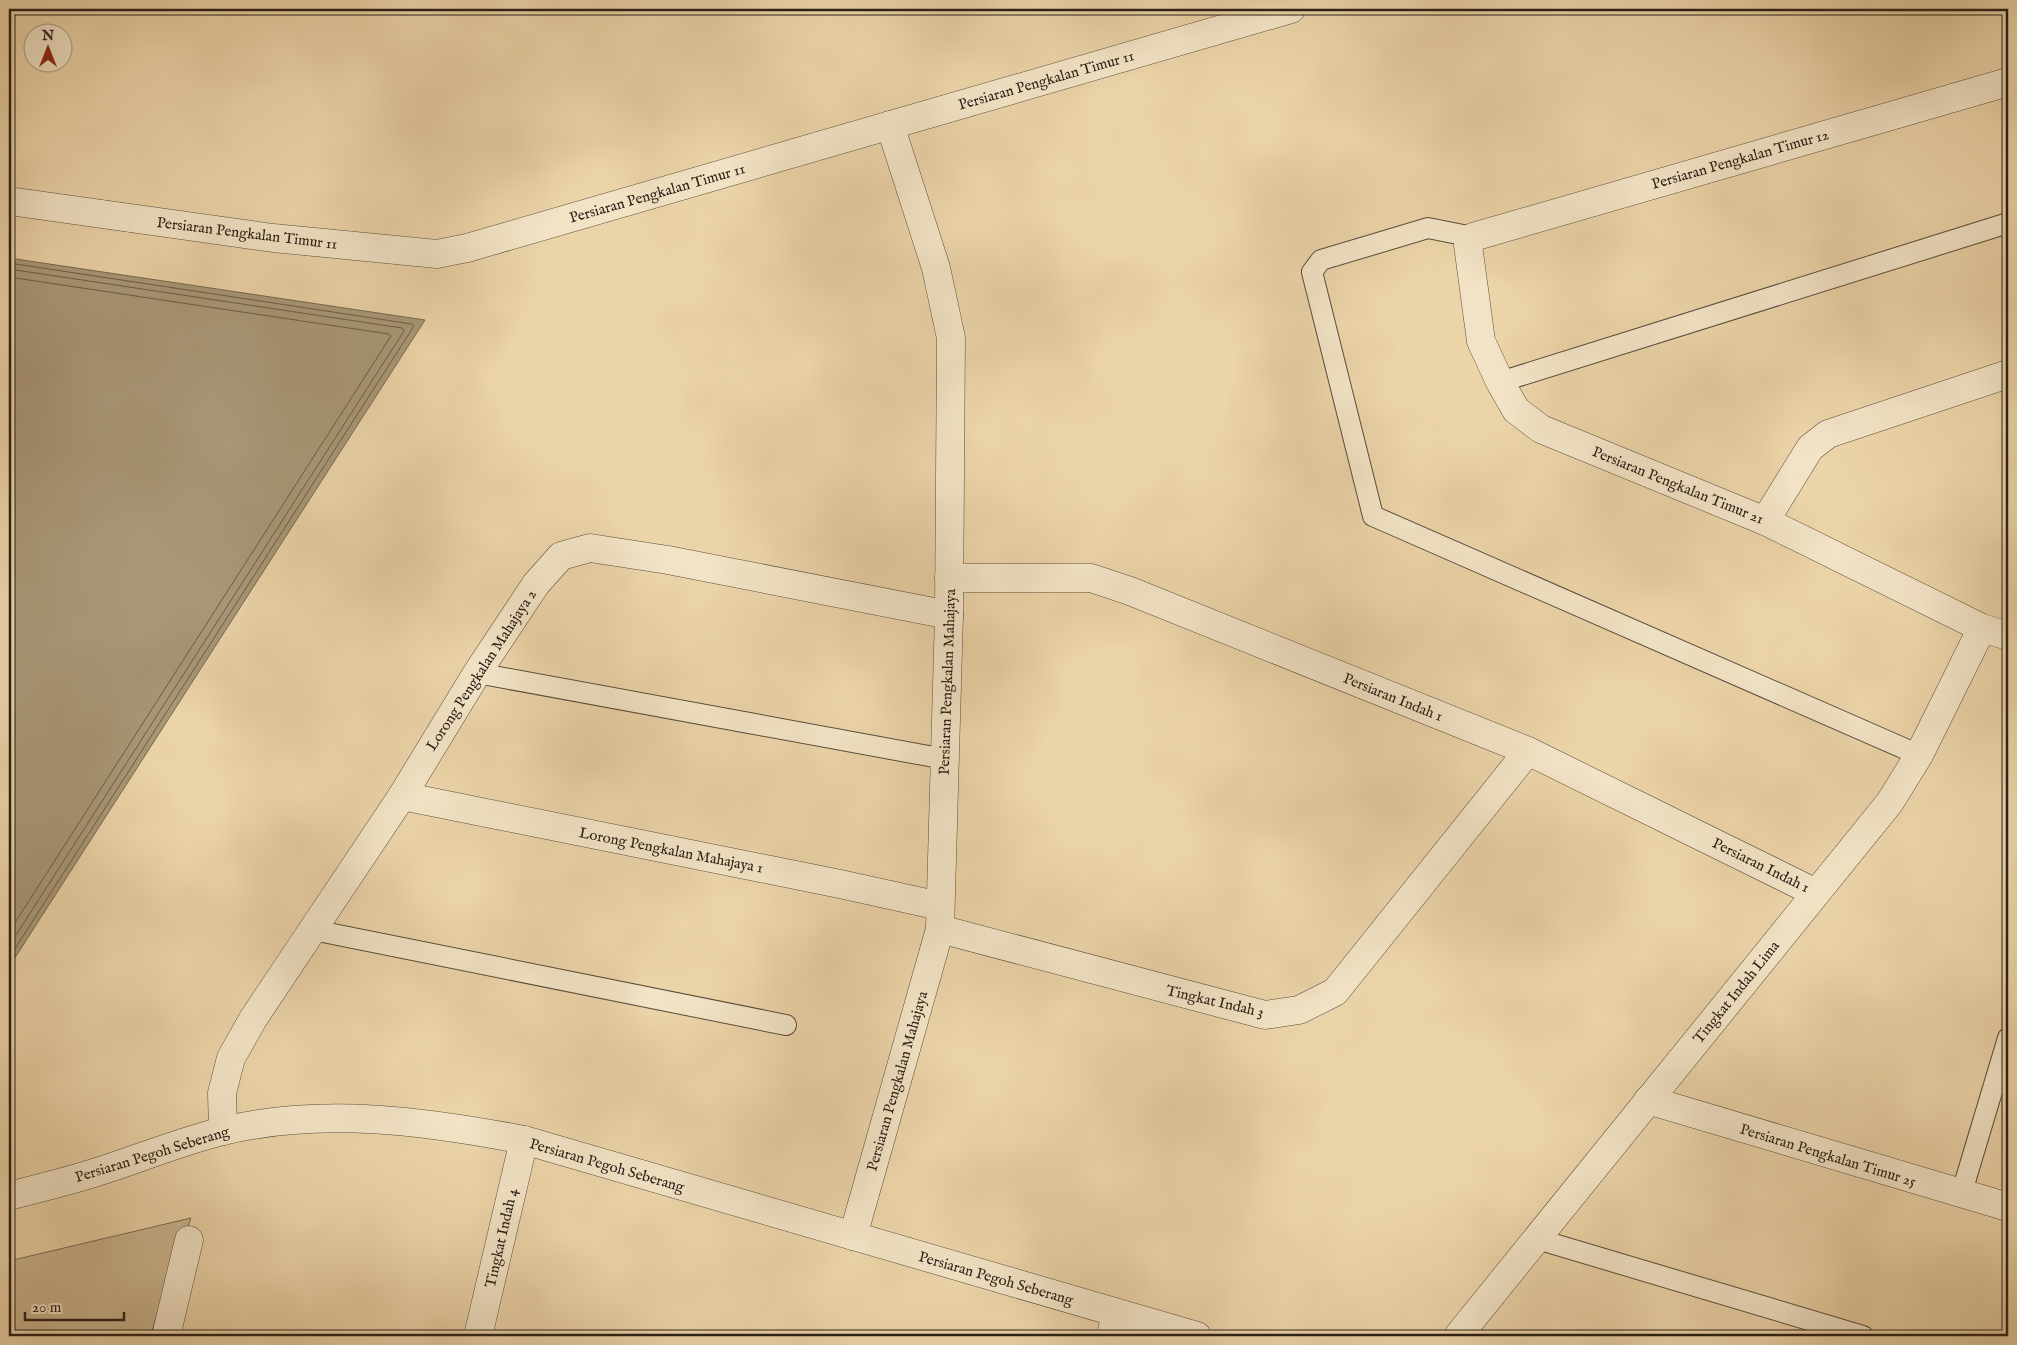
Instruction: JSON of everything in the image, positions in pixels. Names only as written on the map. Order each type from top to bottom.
[{"type":"street","name":"Persiaran Pengkalan Timur 11","points":[[9,201],[273,238],[437,254],[476,245],[1291,9]]},
{"type":"street","name":"Persiaran Pengkalan Timur 12","points":[[1473,237],[2008,82]]},
{"type":"street","name":"Persiaran Pengkalan Mahajaya","points":[[853,1236],[940,917],[950,578],[951,338],[936,268],[890,125]]},
{"type":"street","name":"Persiaran Pengkalan Timur 21","points":[[1473,237],[1468,245],[1468,256],[1482,340],[1500,382],[1516,410],[1541,429],[1765,521],[1982,628],[2008,636]]},
{"type":"street","points":[[1765,521],[1810,448],[1828,434],[2008,374]]},
{"type":"street","name":"Lorong Pengkalan Mahajaya 2","points":[[223,1131],[222,1093],[231,1058],[253,1019],[402,796],[477,673],[536,584],[561,556],[590,548],[668,560],[949,615]]},
{"type":"street","name":"Persiaran Indah 1","points":[[950,578],[1090,578],[1139,595],[1528,751],[1816,892]]},
{"type":"street","name":"Tingkat Indah Lima","points":[[1458,1336],[1890,802],[1919,755],[1982,628]]},
{"type":"street","name":"Tingkat Indah 3","points":[[940,917],[1265,1014],[1299,1010],[1335,992],[1528,751]]},
{"type":"street","name":"Lorong Pengkalan Mahajaya 1","points":[[402,796],[840,884],[940,917]]},
{"type":"street","name":"Persiaran Pengkalan Timur 25","points":[[1648,1100],[2008,1207]]},
{"type":"street","name":"Persiaran Pegoh Seberang","points":[[9,1196],[98,1172],[223,1131],[295,1120],[366,1118],[456,1127],[524,1140],[853,1236],[1114,1324],[1197,1336]]},
{"type":"street","name":"Tingkat Indah 4","points":[[478,1336],[524,1140]]},
{"type":"street","points":[[166,1336],[189,1240]]},
{"type":"lane","points":[[1500,382],[2008,223]]},
{"type":"lane","points":[[1473,237],[1428,228],[1321,260],[1312,272],[1373,516],[1919,755]]},
{"type":"lane","points":[[477,673],[944,758]]},
{"type":"lane","points":[[312,930],[786,1025]]},
{"type":"lane","points":[[1961,1194],[2008,1038]]},
{"type":"lane","points":[[1537,1239],[1864,1336]]},
{"type":"shaded area","points":[[191,1218],[150,1336],[9,1336],[9,1261]]},
{"type":"water","points":[[9,258],[425,320],[9,967]]}]
